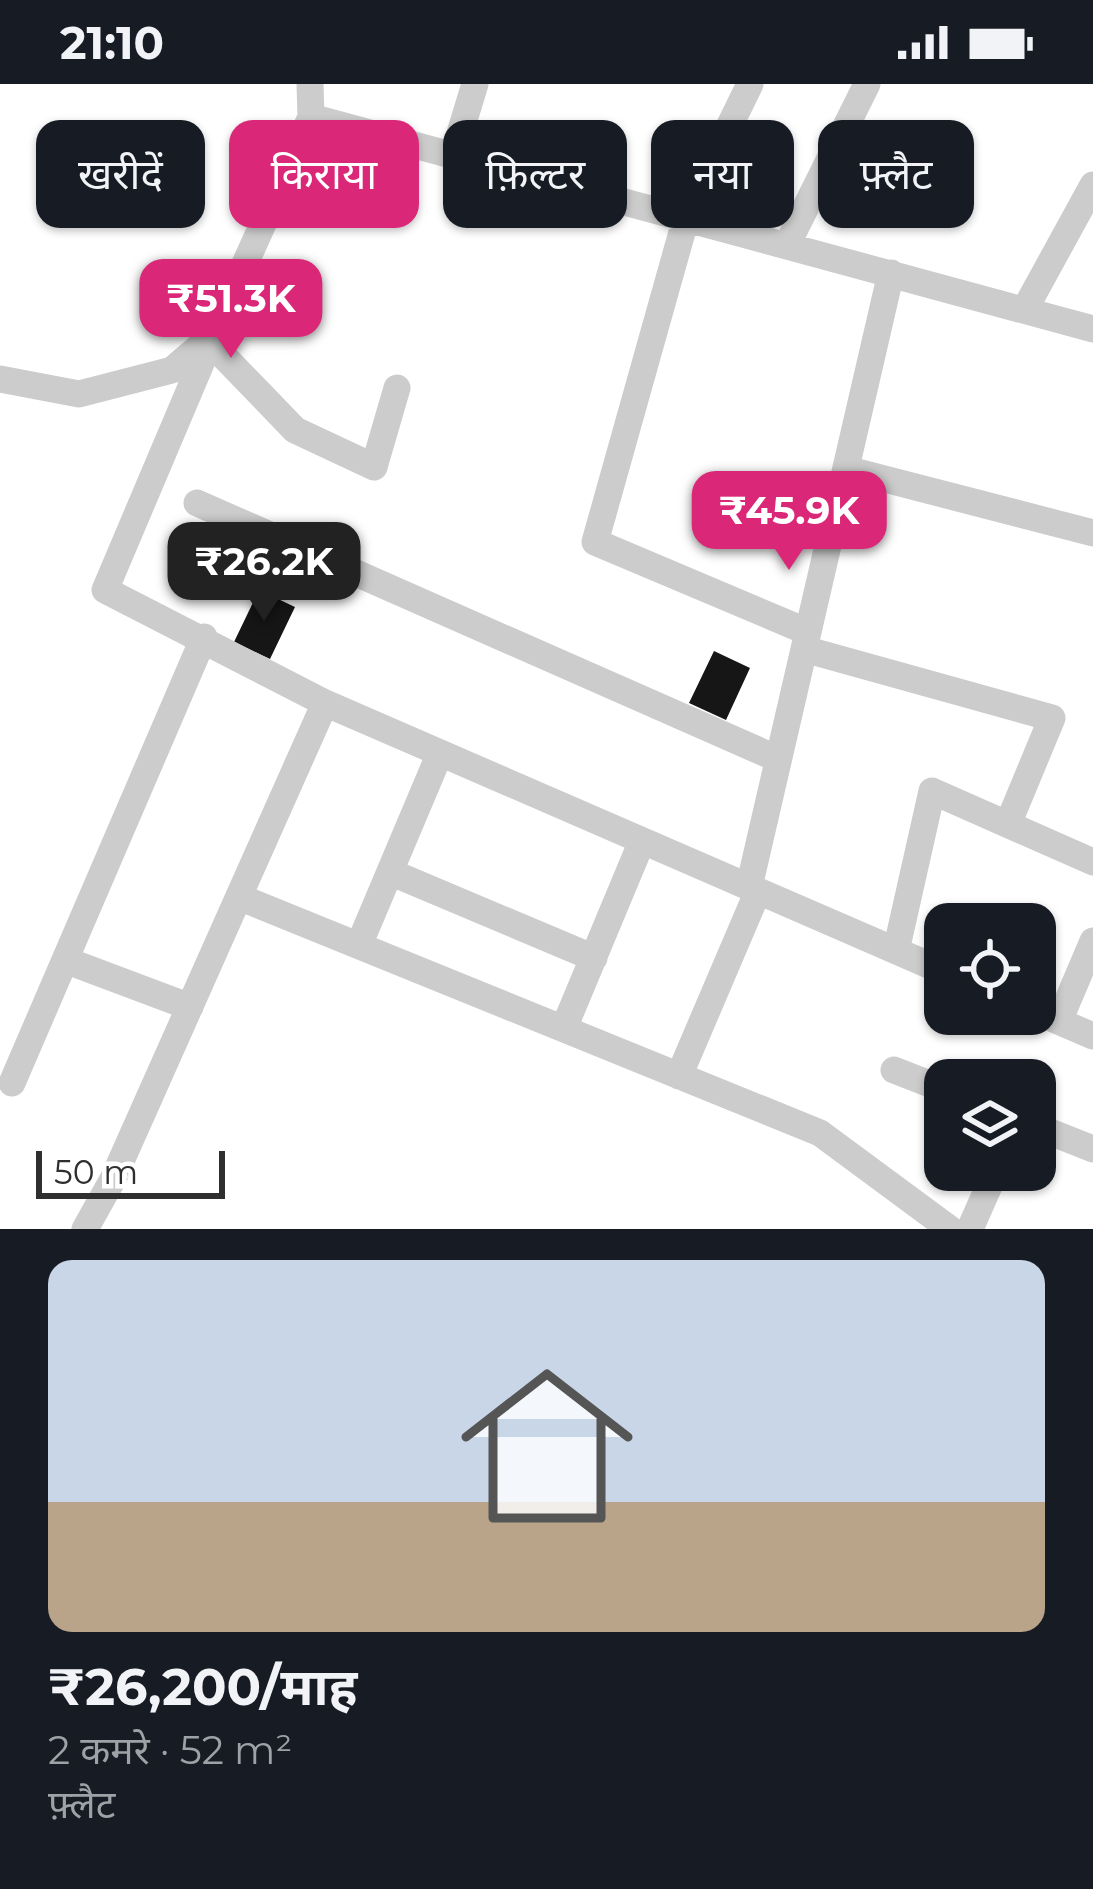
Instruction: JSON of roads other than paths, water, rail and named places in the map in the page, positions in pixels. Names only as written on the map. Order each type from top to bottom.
[{"type":"street","points":[[310,84],[311,117],[105,590],[325,703],[924,963]]},
{"type":"street","points":[[464,120],[475,84]]},
{"type":"street","points":[[733,120],[749,84]]},
{"type":"street","points":[[787,245],[867,84]]},
{"type":"street","points":[[311,117],[443,152]]},
{"type":"street","points":[[1025,309],[1093,185]]},
{"type":"street","points":[[683,228],[596,542],[806,640],[1052,718],[1008,824]]},
{"type":"street","points":[[723,228],[1093,329]]},
{"type":"street","points":[[679,1076],[753,889],[778,759],[891,273]]},
{"type":"street","points":[[0,379],[79,394],[172,370],[211,339]]},
{"type":"street","points":[[211,339],[295,430],[374,466],[397,388]]},
{"type":"street","points":[[846,469],[1093,532]]},
{"type":"street","points":[[197,503],[778,759]]},
{"type":"street","points":[[12,1083],[204,637]]},
{"type":"street","points":[[85,1229],[113,1179],[325,703]]},
{"type":"street","points":[[359,945],[440,753]]},
{"type":"street","points":[[896,951],[932,791],[1093,862]]},
{"type":"street","points":[[564,1028],[643,841]]},
{"type":"street","points":[[390,872],[594,958]]},
{"type":"street","points":[[239,897],[820,1133],[950,1229]]},
{"type":"street","points":[[1056,1001],[1093,941]]},
{"type":"street","points":[[65,960],[190,1007]]},
{"type":"street","points":[[1056,1020],[1093,1036]]},
{"type":"street","points":[[895,1070],[924,1082]]},
{"type":"street","points":[[1056,1134],[1093,1149]]},
{"type":"street","points":[[970,1229],[987,1191]]}]
